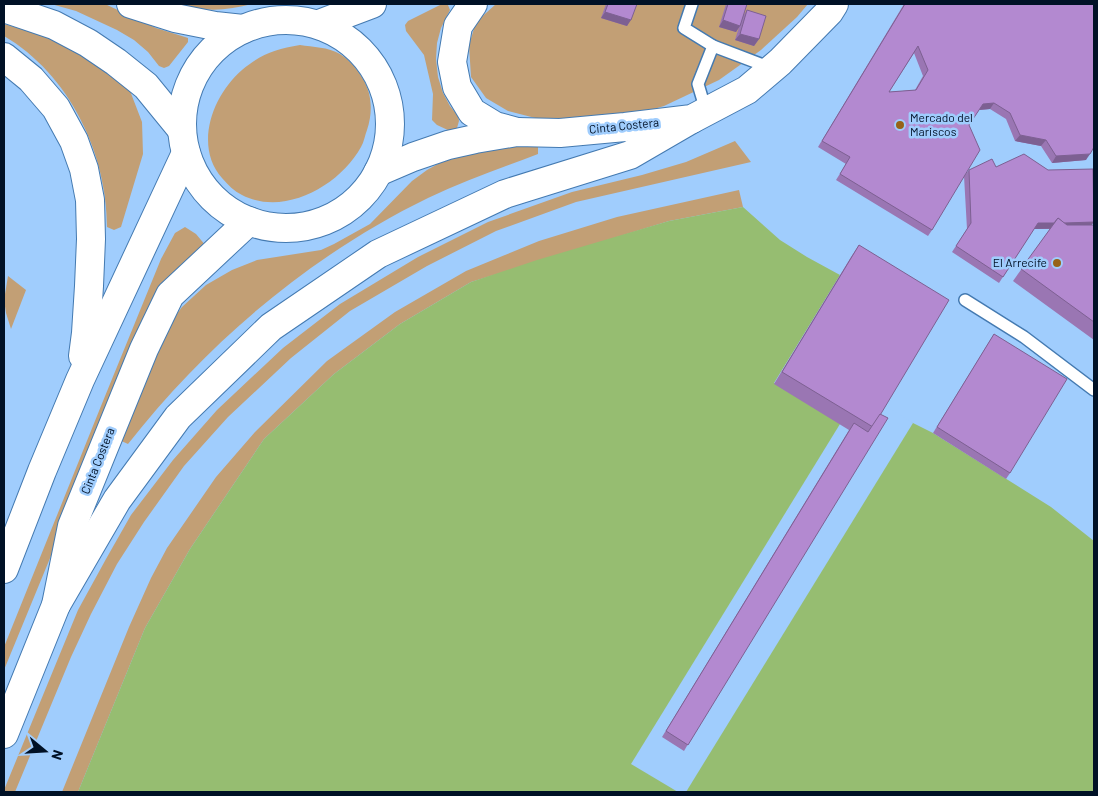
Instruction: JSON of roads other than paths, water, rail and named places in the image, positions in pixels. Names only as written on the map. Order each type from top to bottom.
[{"type":"main road","points":[[131,4],[174,18],[243,29]]},
{"type":"main road","points":[[319,24],[372,4]]},
{"type":"main road","points":[[474,4],[458,26],[452,62],[457,88],[472,112],[495,126],[517,132]]},
{"type":"main road","name":"Cinta Costera","points":[[378,172],[448,145],[517,132],[560,133],[625,127],[699,115],[747,90],[772,69],[829,12],[834,4]]},
{"type":"main road","points":[[4,8],[54,26],[88,43],[146,86],[184,141],[197,177],[213,198],[233,214],[249,221],[268,226],[288,228],[318,223],[336,215],[353,203],[378,172],[387,146],[390,129],[388,102],[374,68],[357,48],[335,32],[319,24],[297,20],[264,22],[243,29],[217,46],[197,70],[188,89],[183,109],[184,141],[80,380],[4,569]]},
{"type":"main road","points":[[4,57],[31,78],[56,108],[74,141],[84,169],[90,200],[91,239],[86,333],[80,380]]},
{"type":"main road","points":[[56,605],[117,500],[178,417],[271,327],[378,254],[505,194],[630,154],[699,115]]},
{"type":"main road","name":"Cinta Costera","points":[[4,734],[56,605],[72,526],[144,348],[170,295],[249,221]]},
{"type":"lane","points":[[692,4],[684,28],[713,46],[772,69]]},
{"type":"lane","points":[[699,115],[698,84],[713,46]]},
{"type":"lane","points":[[965,300],[1024,337],[1094,390]]},
{"type":"place","name":"Mercado del Mariscos","points":[[900,125]]},
{"type":"place","name":"El Arrecife","points":[[1057,263]]}]
